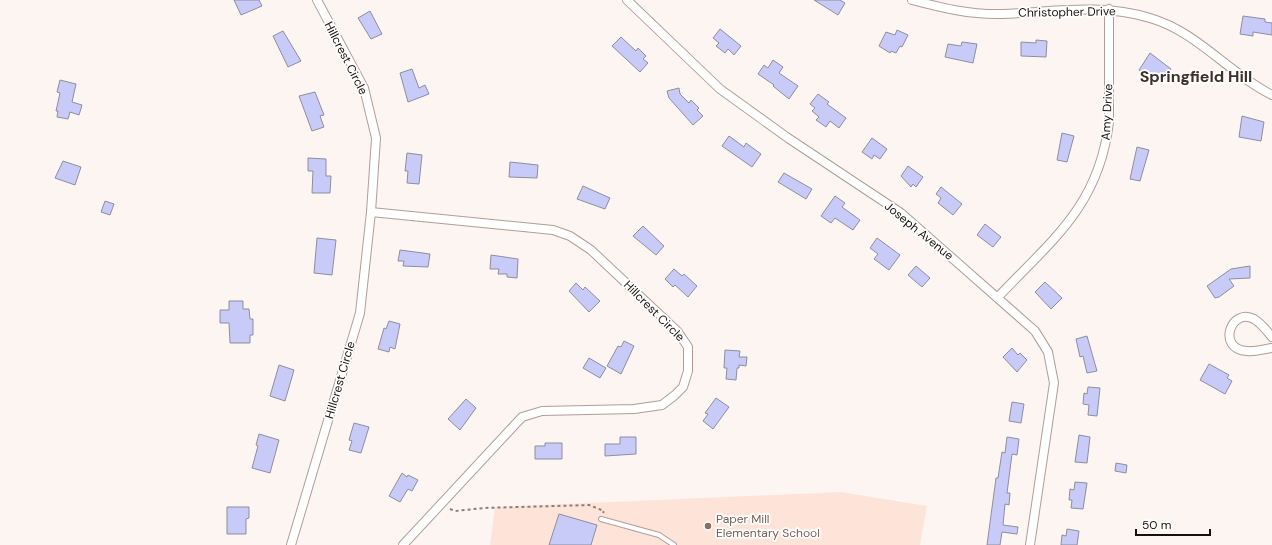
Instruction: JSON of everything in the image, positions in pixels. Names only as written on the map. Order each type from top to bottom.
[{"type":"street","name":"Hillcrest Circle","points":[[291,545],[360,313],[371,212],[376,138],[364,88],[317,0]]},
{"type":"street","name":"Joseph Avenue","points":[[627,0],[720,89],[788,138],[901,213],[998,296],[1035,331],[1048,352],[1051,361],[1054,383],[1051,412],[1030,545]]},
{"type":"street","name":"Christopher Drive","points":[[912,0],[952,10],[980,14],[1109,9],[1150,18],[1198,41],[1252,83],[1272,95]]},
{"type":"street","name":"Amy Drive","points":[[998,296],[1071,220],[1090,191],[1097,175],[1107,140],[1109,122],[1109,9]]},
{"type":"street","name":"Hillcrest Circle","points":[[371,212],[553,230],[570,236],[591,250],[678,332],[688,347],[688,371],[683,387],[662,405],[634,409],[542,411],[522,417],[403,545]]},
{"type":"street","points":[[1272,337],[1254,319],[1246,316],[1241,317],[1229,330],[1230,338],[1234,346],[1240,350],[1256,351],[1272,348]]},
{"type":"lane","points":[[601,519],[659,535],[674,545]]},
{"type":"path","points":[[450,509],[455,511],[484,508],[589,505],[604,511],[601,519]]},
{"type":"shaded area","name":"Paper Mill Elementary School","points":[[841,492],[927,506],[920,545],[490,545],[495,507]]},
{"type":"building","points":[[234,0],[259,0],[262,6],[241,15]]},
{"type":"building","points":[[814,0],[840,0],[845,3],[838,15]]},
{"type":"building","points":[[370,11],[382,34],[371,39],[358,18]]},
{"type":"building","points":[[1243,16],[1265,19],[1265,22],[1272,23],[1272,35],[1253,32],[1253,36],[1240,34]]},
{"type":"building","points":[[720,29],[741,46],[734,55],[728,49],[725,53],[716,46],[719,43],[713,38]]},
{"type":"building","points":[[897,30],[908,35],[902,47],[900,46],[896,53],[891,51],[890,53],[879,46],[886,32],[895,35]]},
{"type":"building","points":[[283,31],[301,61],[288,67],[273,36]]},
{"type":"building","points":[[621,37],[636,51],[638,48],[646,56],[643,59],[648,63],[640,72],[612,46]]},
{"type":"building","points":[[1036,40],[1047,41],[1046,57],[1021,56],[1021,42],[1036,43]]},
{"type":"building","points":[[962,42],[977,44],[973,63],[945,57],[948,44],[961,46]]},
{"type":"building","points":[[1150,53],[1171,69],[1162,83],[1139,70]]},
{"type":"building","points":[[773,60],[783,67],[779,73],[798,86],[789,99],[773,86],[774,85],[758,74],[764,65],[768,68]]},
{"type":"building","points":[[412,69],[419,88],[425,85],[429,94],[408,102],[400,73]]},
{"type":"building","points":[[60,80],[76,84],[72,102],[82,105],[79,115],[70,112],[68,119],[57,117],[58,111],[56,111],[60,93],[57,92]]},
{"type":"building","points":[[679,88],[680,94],[689,103],[691,100],[699,108],[697,110],[703,116],[693,125],[669,98],[667,91]]},
{"type":"building","points":[[315,92],[324,115],[320,116],[324,127],[312,131],[299,96]]},
{"type":"building","points":[[818,94],[829,102],[827,104],[846,118],[839,128],[830,121],[826,127],[816,120],[819,117],[812,111],[815,108],[810,104]]},
{"type":"building","points":[[1242,116],[1264,122],[1261,141],[1239,137]]},
{"type":"building","points":[[1062,133],[1074,136],[1067,162],[1057,160]]},
{"type":"building","points":[[729,136],[744,147],[746,143],[761,154],[752,167],[722,146]]},
{"type":"building","points":[[872,138],[887,149],[880,159],[874,155],[872,159],[862,152]]},
{"type":"building","points":[[1137,147],[1149,150],[1140,181],[1130,179]]},
{"type":"building","points":[[407,153],[422,155],[419,184],[407,183],[408,171],[405,171]]},
{"type":"building","points":[[308,158],[326,159],[326,176],[331,176],[330,193],[312,193],[313,171],[308,171]]},
{"type":"building","points":[[63,161],[81,167],[75,185],[55,178]]},
{"type":"building","points":[[510,162],[538,165],[537,178],[509,177]]},
{"type":"building","points":[[908,166],[923,177],[916,187],[913,184],[911,187],[901,176]]},
{"type":"building","points":[[784,173],[812,189],[806,199],[778,182]]},
{"type":"building","points":[[583,186],[610,198],[605,209],[577,199]]},
{"type":"building","points":[[941,187],[962,204],[953,215],[938,203],[941,198],[936,194]]},
{"type":"building","points":[[835,196],[845,203],[842,207],[860,220],[853,230],[835,218],[831,223],[821,216]]},
{"type":"building","points":[[105,201],[114,204],[110,215],[101,212]]},
{"type":"building","points":[[985,224],[1001,237],[993,247],[977,235]]},
{"type":"building","points":[[643,226],[664,246],[656,255],[633,236]]},
{"type":"building","points":[[317,238],[336,240],[332,275],[314,273]]},
{"type":"building","points":[[877,238],[900,255],[889,270],[874,259],[878,254],[870,248]]},
{"type":"building","points":[[400,250],[430,254],[428,267],[403,266],[404,261],[398,261]]},
{"type":"building","points":[[491,255],[518,259],[517,278],[507,277],[507,274],[498,274],[499,269],[490,269]]},
{"type":"building","points":[[916,266],[930,278],[922,287],[908,275]]},
{"type":"building","points":[[1250,266],[1250,278],[1229,279],[1234,286],[1219,297],[1215,298],[1207,286],[1231,269]]},
{"type":"building","points":[[674,269],[682,276],[684,274],[697,286],[688,297],[675,285],[673,287],[665,279]]},
{"type":"building","points":[[1045,282],[1062,298],[1051,309],[1035,292]]},
{"type":"building","points":[[576,283],[583,290],[585,287],[600,301],[589,312],[569,291]]},
{"type":"building","points":[[229,301],[243,301],[243,309],[249,309],[250,319],[253,319],[253,335],[250,335],[250,343],[230,343],[229,323],[220,323],[220,310],[229,310]]},
{"type":"building","points":[[389,321],[400,324],[395,349],[390,347],[389,352],[378,349],[384,328],[386,329]]},
{"type":"building","points":[[1087,336],[1097,371],[1087,373],[1083,356],[1080,357],[1076,339]]},
{"type":"building","points":[[624,341],[634,346],[621,374],[607,366],[618,346],[621,347]]},
{"type":"building","points":[[1012,348],[1018,355],[1020,353],[1027,360],[1017,372],[1003,357]]},
{"type":"building","points":[[725,350],[740,351],[739,357],[747,357],[746,366],[739,365],[739,368],[737,368],[736,380],[726,379],[727,368],[724,368]]},
{"type":"building","points":[[589,358],[606,368],[600,378],[583,368]]},
{"type":"building","points":[[1209,364],[1229,375],[1227,378],[1232,381],[1225,394],[1200,380]]},
{"type":"building","points":[[279,365],[294,370],[285,401],[270,396]]},
{"type":"building","points":[[1088,387],[1100,388],[1097,416],[1088,415],[1089,405],[1083,404],[1084,393],[1087,394]]},
{"type":"building","points":[[716,398],[729,407],[713,429],[703,421],[708,414],[705,413]]},
{"type":"building","points":[[466,399],[476,408],[460,430],[448,419]]},
{"type":"building","points":[[1012,402],[1024,404],[1021,423],[1009,421]]},
{"type":"building","points":[[354,423],[369,427],[361,453],[349,450],[352,441],[349,440]]},
{"type":"building","points":[[259,434],[279,440],[270,473],[252,468],[258,446],[256,445]]},
{"type":"building","points":[[1079,435],[1090,437],[1087,463],[1075,462]]},
{"type":"building","points":[[620,437],[636,437],[636,454],[605,456],[605,444],[620,444]]},
{"type":"building","points":[[1007,437],[1019,439],[1017,455],[1012,454],[1007,493],[1010,493],[1009,505],[1005,504],[1003,525],[1018,527],[1017,534],[1002,532],[1000,545],[987,545],[996,478],[998,478],[1002,452],[1005,453]]},
{"type":"building","points":[[545,443],[562,443],[562,459],[535,459],[535,446],[545,446]]},
{"type":"building","points":[[1116,463],[1127,465],[1126,473],[1115,471]]},
{"type":"building","points":[[402,473],[407,477],[408,475],[418,480],[412,491],[408,489],[400,502],[389,496]]},
{"type":"building","points":[[1075,482],[1087,483],[1083,509],[1071,508],[1072,500],[1069,500],[1070,489],[1074,490]]},
{"type":"building","points":[[227,507],[249,507],[249,518],[246,519],[246,534],[227,534]]},
{"type":"building","points":[[559,514],[597,525],[591,545],[549,545]]},
{"type":"building","points":[[1067,529],[1079,531],[1077,545],[1061,545],[1062,535],[1066,536]]},
{"type":"place","name":"Paper Mill Elementary School","points":[[708,526]]},
{"type":"district","name":"Springfield Hill","points":[[1196,76]]}]
